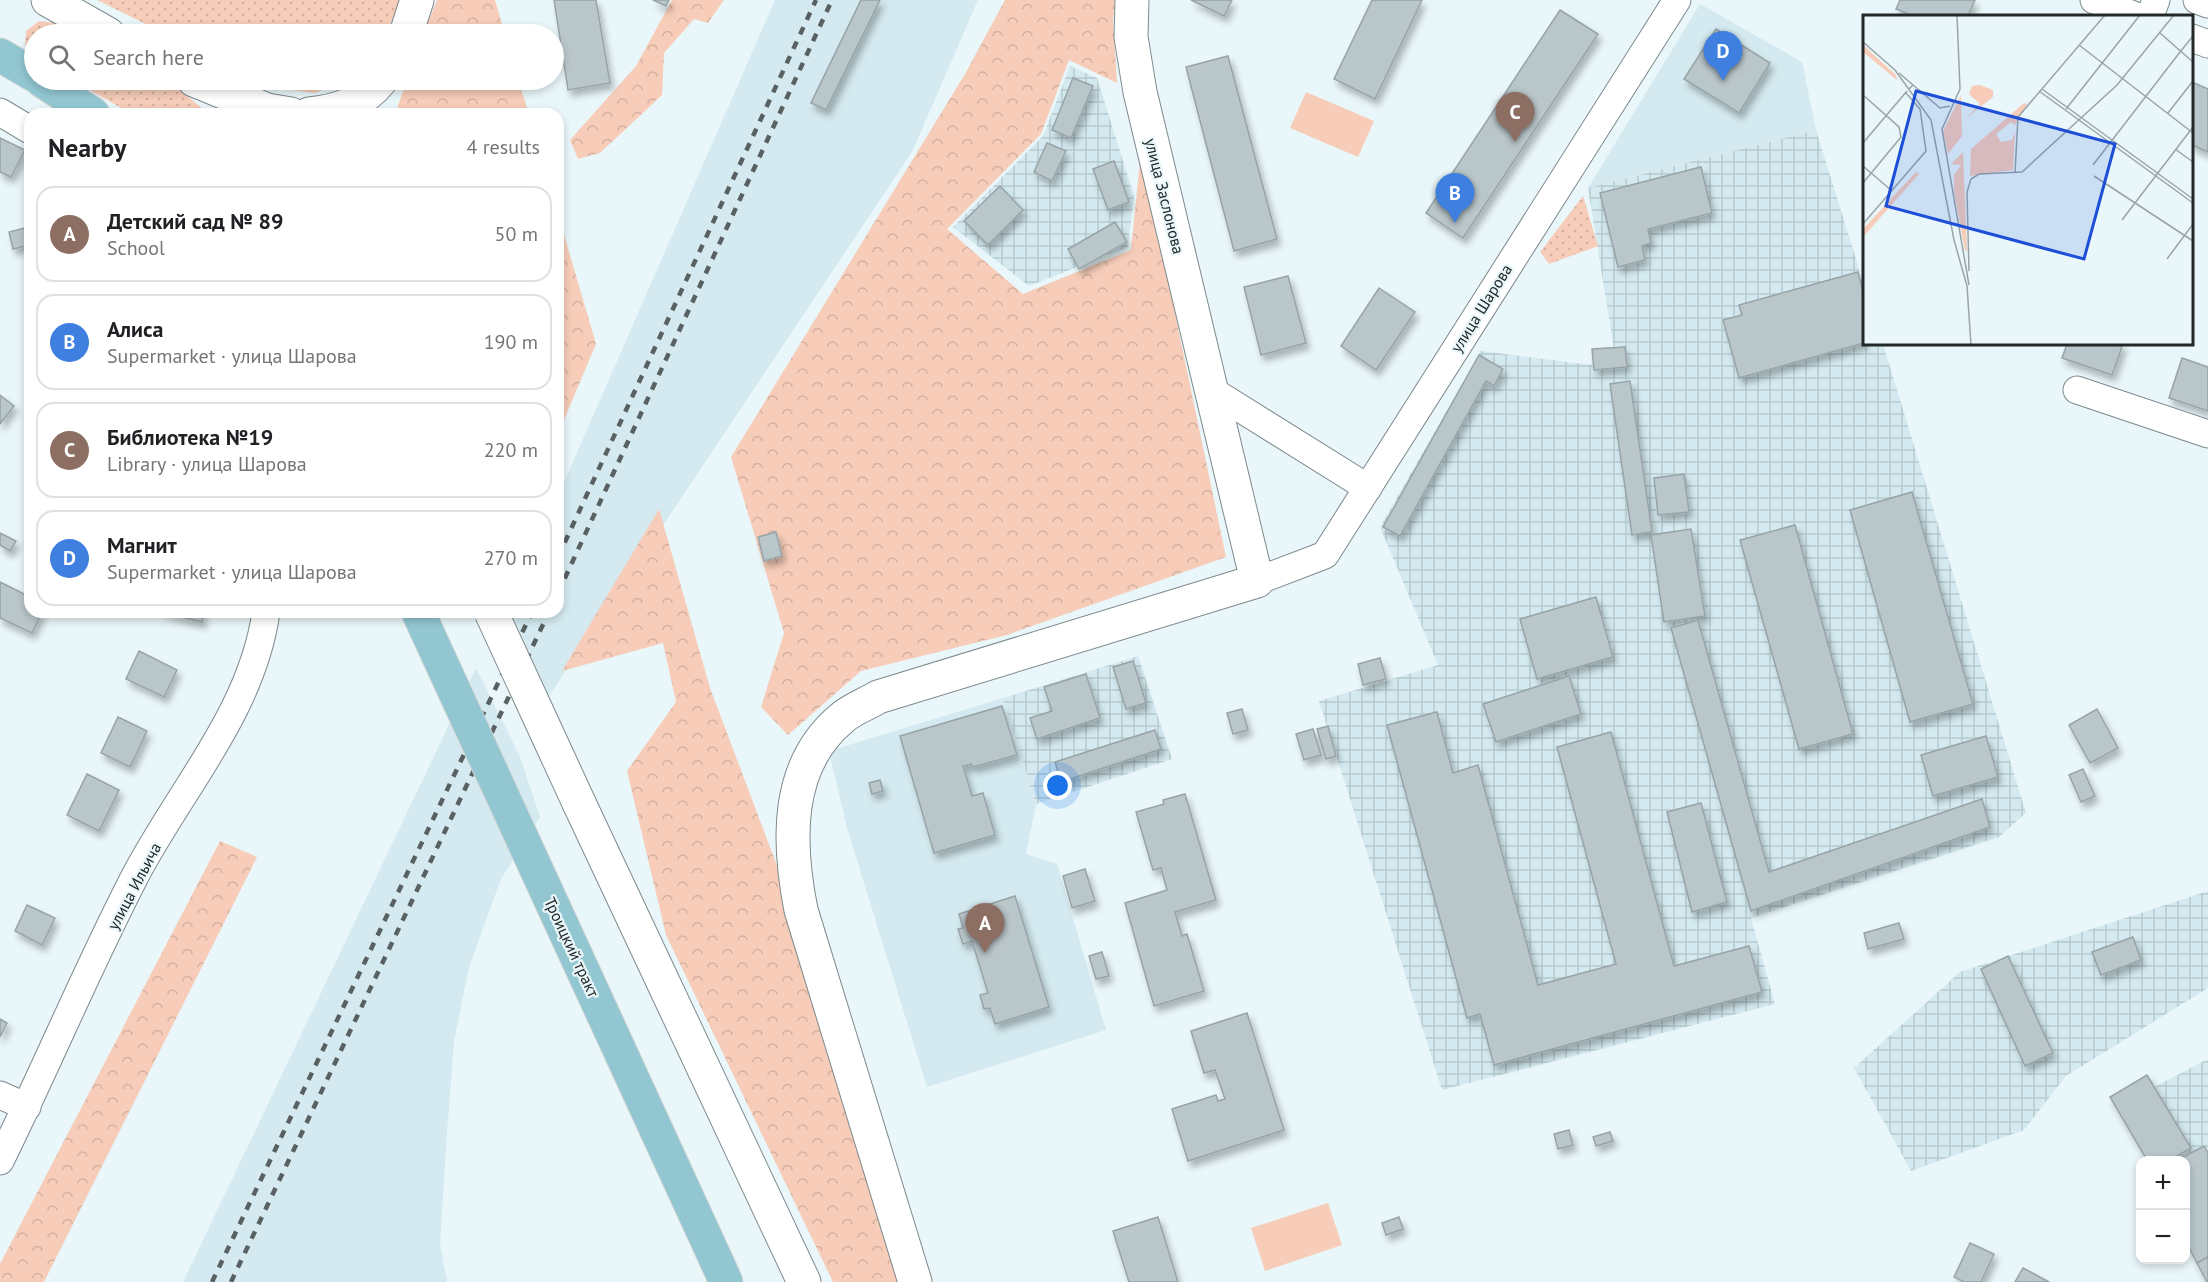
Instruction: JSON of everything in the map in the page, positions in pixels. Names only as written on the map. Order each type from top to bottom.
[{"type":"main road","points":[[0,55],[24,69]]},
{"type":"main road","points":[[56,90],[84,108]]},
{"type":"main road","name":"Троицкий тракт","points":[[420,618],[721,1272]]},
{"type":"street","points":[[48,0],[90,24]]},
{"type":"street","points":[[409,24],[417,0]]},
{"type":"street","name":"улица Заслонова","points":[[1132,0],[1131,37],[1140,92],[1257,581]]},
{"type":"street","name":"улица Шарова","points":[[1257,581],[1325,555],[1677,0]]},
{"type":"street","points":[[2094,0],[2133,15]]},
{"type":"street","points":[[2150,15],[2156,0]]},
{"type":"street","points":[[2197,0],[2208,4]]},
{"type":"street","points":[[2193,38],[2208,44]]},
{"type":"street","points":[[218,90],[262,108]]},
{"type":"street","points":[[342,108],[373,90]]},
{"type":"street","points":[[381,108],[388,90]]},
{"type":"street","points":[[0,112],[24,126]]},
{"type":"street","points":[[1211,390],[1368,488]]},
{"type":"street","points":[[2078,390],[2208,434]]},
{"type":"street","points":[[915,1282],[801,910],[795,881],[791,838],[794,810],[813,754],[819,743],[843,717],[878,698],[1257,581]]},
{"type":"street","name":"улица Ильича","points":[[0,1161],[135,877],[224,730],[250,675],[264,618]]},
{"type":"street","points":[[494,618],[804,1282]]},
{"type":"street","points":[[0,1095],[27,1107]]},
{"type":"shaded area","points":[[775,0],[978,0],[912,152],[549,696],[514,618],[564,618],[564,482]]},
{"type":"shaded area","points":[[1700,4],[1802,62],[1816,130],[1588,188]]},
{"type":"shaded area","points":[[1070,66],[1097,78],[1134,196],[1128,247],[1029,286],[953,227],[1043,136]]},
{"type":"shaded area","points":[[1816,130],[1863,282],[1863,345],[1883,345],[2026,813],[1999,837],[1751,918],[1775,1004],[1442,1090],[1319,701],[1438,665],[1380,527],[1481,351],[1617,368],[1588,188]]},
{"type":"shaded area","points":[[1138,656],[1172,759],[1036,804],[1003,698]]},
{"type":"shaded area","points":[[476,668],[520,757],[540,817],[501,879],[469,967],[454,1042],[440,1243],[447,1282],[183,1282]]},
{"type":"shaded area","points":[[1003,698],[1036,804],[1026,854],[1057,864],[1106,1030],[927,1087],[847,828],[829,751]]},
{"type":"shaded area","points":[[2208,891],[2208,988],[2066,1076],[2024,1130],[1911,1171],[1854,1068],[1960,972]]},
{"type":"shaded area","points":[[2208,1059],[2208,1243],[2190,1208],[2190,1156],[2163,1156],[2133,1098]]},
{"type":"green space","points":[[97,0],[402,0],[390,24],[146,24]]},
{"type":"green space","points":[[437,0],[495,0],[502,24],[427,24]]},
{"type":"green space","points":[[672,0],[724,0],[708,23],[694,19],[664,53],[662,95],[600,153],[578,159],[570,140],[636,66]]},
{"type":"green space","points":[[1005,0],[1115,0],[1113,20],[1117,83],[1069,60],[1041,134],[947,229],[1023,294],[1131,250],[1141,151],[1226,557],[1007,635],[861,671],[788,735],[761,707],[784,633],[731,457],[965,74]]},
{"type":"green space","points":[[39,21],[63,24],[35,24]]},
{"type":"green space","points":[[90,90],[180,90],[202,108],[121,108]]},
{"type":"green space","points":[[292,90],[322,90],[315,93]]},
{"type":"green space","points":[[403,90],[521,90],[527,108],[397,108]]},
{"type":"green space","points":[[1306,92],[1374,121],[1358,157],[1290,128]]},
{"type":"green space","points":[[1583,196],[1598,246],[1549,264],[1540,252]]},
{"type":"green space","points":[[564,235],[596,344],[564,420]]},
{"type":"green space","points":[[659,509],[710,688],[776,863],[900,1282],[833,1282],[666,935],[627,771],[676,702],[663,643],[562,671]]},
{"type":"green space","points":[[220,841],[257,857],[44,1282],[0,1282],[0,1264]]},
{"type":"green space","points":[[1328,1203],[1342,1245],[1265,1271],[1251,1228]]},
{"type":"building","points":[[554,0],[596,0],[610,83],[568,90],[564,64],[564,24],[558,24]]},
{"type":"building","points":[[653,0],[669,0],[666,6]]},
{"type":"building","points":[[861,0],[880,0],[826,110],[811,103]]},
{"type":"building","points":[[1191,0],[1232,0],[1224,16]]},
{"type":"building","points":[[1372,0],[1422,0],[1375,99],[1334,79]]},
{"type":"building","points":[[1900,0],[1975,0],[1968,15],[1911,15],[1896,9]]},
{"type":"building","points":[[1560,10],[1598,34],[1463,238],[1426,213]]},
{"type":"building","points":[[1716,29],[1770,63],[1739,113],[1684,79]]},
{"type":"building","points":[[1228,56],[1277,239],[1234,251],[1186,67]]},
{"type":"building","points":[[1073,78],[1093,86],[1071,138],[1052,130]]},
{"type":"building","points":[[2193,82],[2208,89],[2208,152],[2193,145]]},
{"type":"building","points":[[0,138],[24,150],[24,152],[11,177],[0,172]]},
{"type":"building","points":[[1047,143],[1066,151],[1052,181],[1034,172]]},
{"type":"building","points":[[1114,161],[1129,202],[1108,210],[1093,169]]},
{"type":"building","points":[[1701,167],[1712,213],[1648,229],[1651,243],[1642,246],[1645,260],[1618,267],[1600,193]]},
{"type":"building","points":[[1000,186],[1023,210],[988,245],[964,221]]},
{"type":"building","points":[[1115,222],[1127,242],[1079,269],[1068,249]]},
{"type":"building","points":[[24,228],[24,246],[13,249],[9,232]]},
{"type":"building","points":[[1858,272],[1863,293],[1863,343],[1739,378],[1723,320],[1742,315],[1739,305]]},
{"type":"building","points":[[1288,276],[1306,343],[1261,355],[1244,287]]},
{"type":"building","points":[[1379,288],[1415,312],[1376,370],[1341,346]]},
{"type":"building","points":[[2067,345],[2123,345],[2112,375],[2062,358]]},
{"type":"building","points":[[1625,347],[1627,367],[1594,370],[1592,349]]},
{"type":"building","points":[[1479,355],[1503,369],[1494,386],[1486,381],[1400,536],[1383,527]]},
{"type":"building","points":[[2182,358],[2208,367],[2208,411],[2169,398]]},
{"type":"building","points":[[1630,381],[1652,532],[1632,535],[1610,384]]},
{"type":"building","points":[[0,395],[14,406],[0,424]]},
{"type":"building","points":[[1684,474],[1689,512],[1658,515],[1654,478]]},
{"type":"building","points":[[1912,492],[1973,704],[1910,722],[1850,510]]},
{"type":"building","points":[[1795,525],[1853,734],[1799,749],[1740,540]]},
{"type":"building","points":[[1691,529],[1705,616],[1664,622],[1651,535]]},
{"type":"building","points":[[776,532],[782,556],[764,561],[758,537]]},
{"type":"building","points":[[0,533],[16,541],[10,551],[0,545]]},
{"type":"building","points":[[0,582],[24,594],[24,618],[39,618],[32,633],[0,618]]},
{"type":"building","points":[[1596,597],[1613,657],[1537,679],[1520,619]]},
{"type":"building","points":[[185,618],[203,618],[202,622]]},
{"type":"building","points":[[1698,620],[1769,872],[1982,799],[1990,827],[1751,911],[1671,628]]},
{"type":"building","points":[[139,651],[177,670],[164,697],[126,679]]},
{"type":"building","points":[[1380,658],[1386,679],[1363,685],[1358,664]]},
{"type":"building","points":[[1133,661],[1146,703],[1126,709],[1113,667]]},
{"type":"building","points":[[1086,674],[1100,718],[1037,739],[1030,718],[1052,711],[1044,687]]},
{"type":"building","points":[[1569,676],[1581,714],[1496,742],[1483,704]]},
{"type":"building","points":[[1002,706],[1017,755],[973,767],[971,764],[963,766],[972,796],[983,793],[995,835],[934,853],[900,736]]},
{"type":"building","points":[[1242,709],[1248,730],[1233,734],[1227,713]]},
{"type":"building","points":[[2097,709],[2118,748],[2090,763],[2069,725]]},
{"type":"building","points":[[1437,712],[1453,773],[1478,765],[1538,985],[1616,964],[1557,747],[1611,732],[1674,966],[1749,946],[1762,992],[1494,1065],[1480,1014],[1467,1018],[1387,725]]},
{"type":"building","points":[[118,717],[147,731],[130,767],[101,753]]},
{"type":"building","points":[[1328,726],[1336,756],[1326,759],[1317,729]]},
{"type":"building","points":[[1313,729],[1321,755],[1304,760],[1296,734]]},
{"type":"building","points":[[1155,730],[1161,749],[1061,782],[1055,762]]},
{"type":"building","points":[[1986,736],[1998,777],[1933,796],[1921,755]]},
{"type":"building","points":[[2083,769],[2095,796],[2081,802],[2069,775]]},
{"type":"building","points":[[87,774],[119,790],[99,831],[67,815]]},
{"type":"building","points":[[880,780],[883,791],[872,794],[869,783]]},
{"type":"building","points":[[1185,794],[1216,900],[1175,912],[1182,936],[1187,934],[1204,991],[1154,1006],[1125,903],[1167,890],[1161,868],[1153,870],[1136,812],[1164,804],[1163,800]]},
{"type":"building","points":[[1701,803],[1727,902],[1692,912],[1667,812]]},
{"type":"building","points":[[1085,869],[1095,901],[1072,908],[1063,876]]},
{"type":"building","points":[[1015,896],[1049,1007],[995,1024],[990,1008],[984,1009],[980,995],[988,993],[972,941],[963,944],[958,929],[963,928],[959,914]]},
{"type":"building","points":[[27,905],[55,918],[42,945],[15,931]]},
{"type":"building","points":[[1899,923],[1904,939],[1868,949],[1864,933]]},
{"type":"building","points":[[2133,937],[2141,960],[2101,975],[2092,952]]},
{"type":"building","points":[[1102,952],[1109,976],[1096,979],[1089,956]]},
{"type":"building","points":[[2008,956],[2053,1053],[2025,1066],[1981,969]]},
{"type":"building","points":[[1247,1013],[1284,1130],[1188,1161],[1172,1109],[1216,1095],[1218,1101],[1225,1099],[1215,1070],[1204,1073],[1191,1031]]},
{"type":"building","points":[[0,1019],[7,1023],[0,1037]]},
{"type":"building","points":[[2147,1075],[2191,1148],[2177,1156],[2145,1156],[2110,1097]]},
{"type":"building","points":[[1569,1130],[1573,1145],[1558,1149],[1554,1134]]},
{"type":"building","points":[[1610,1132],[1613,1141],[1596,1146],[1593,1137]]},
{"type":"building","points":[[2204,1146],[2208,1153],[2208,1257],[2197,1263],[2190,1250],[2190,1156],[2185,1156]]},
{"type":"building","points":[[1158,1217],[1178,1282],[1129,1282],[1113,1231]]},
{"type":"building","points":[[1399,1217],[1403,1229],[1386,1235],[1382,1223]]},
{"type":"building","points":[[1970,1243],[1994,1254],[1981,1282],[1964,1282],[1954,1277]]},
{"type":"building","points":[[2208,1257],[2208,1282],[2207,1282],[2197,1263]]},
{"type":"building","points":[[2023,1268],[2049,1282],[2015,1282]]},
{"type":"railway","points":[[564,544],[816,0]]},
{"type":"railway","points":[[564,580],[832,0]]},
{"type":"railway","points":[[212,1282],[529,618]]},
{"type":"railway","points":[[231,1282],[546,618]]},
{"type":"place","name":"Магнит","points":[[1723,81]]},
{"type":"place","name":"Библиотека №19","points":[[1515,142]]},
{"type":"place","name":"Алиса","points":[[1455,223]]},
{"type":"place","name":"Детский сад № 89","points":[[985,953]]}]
